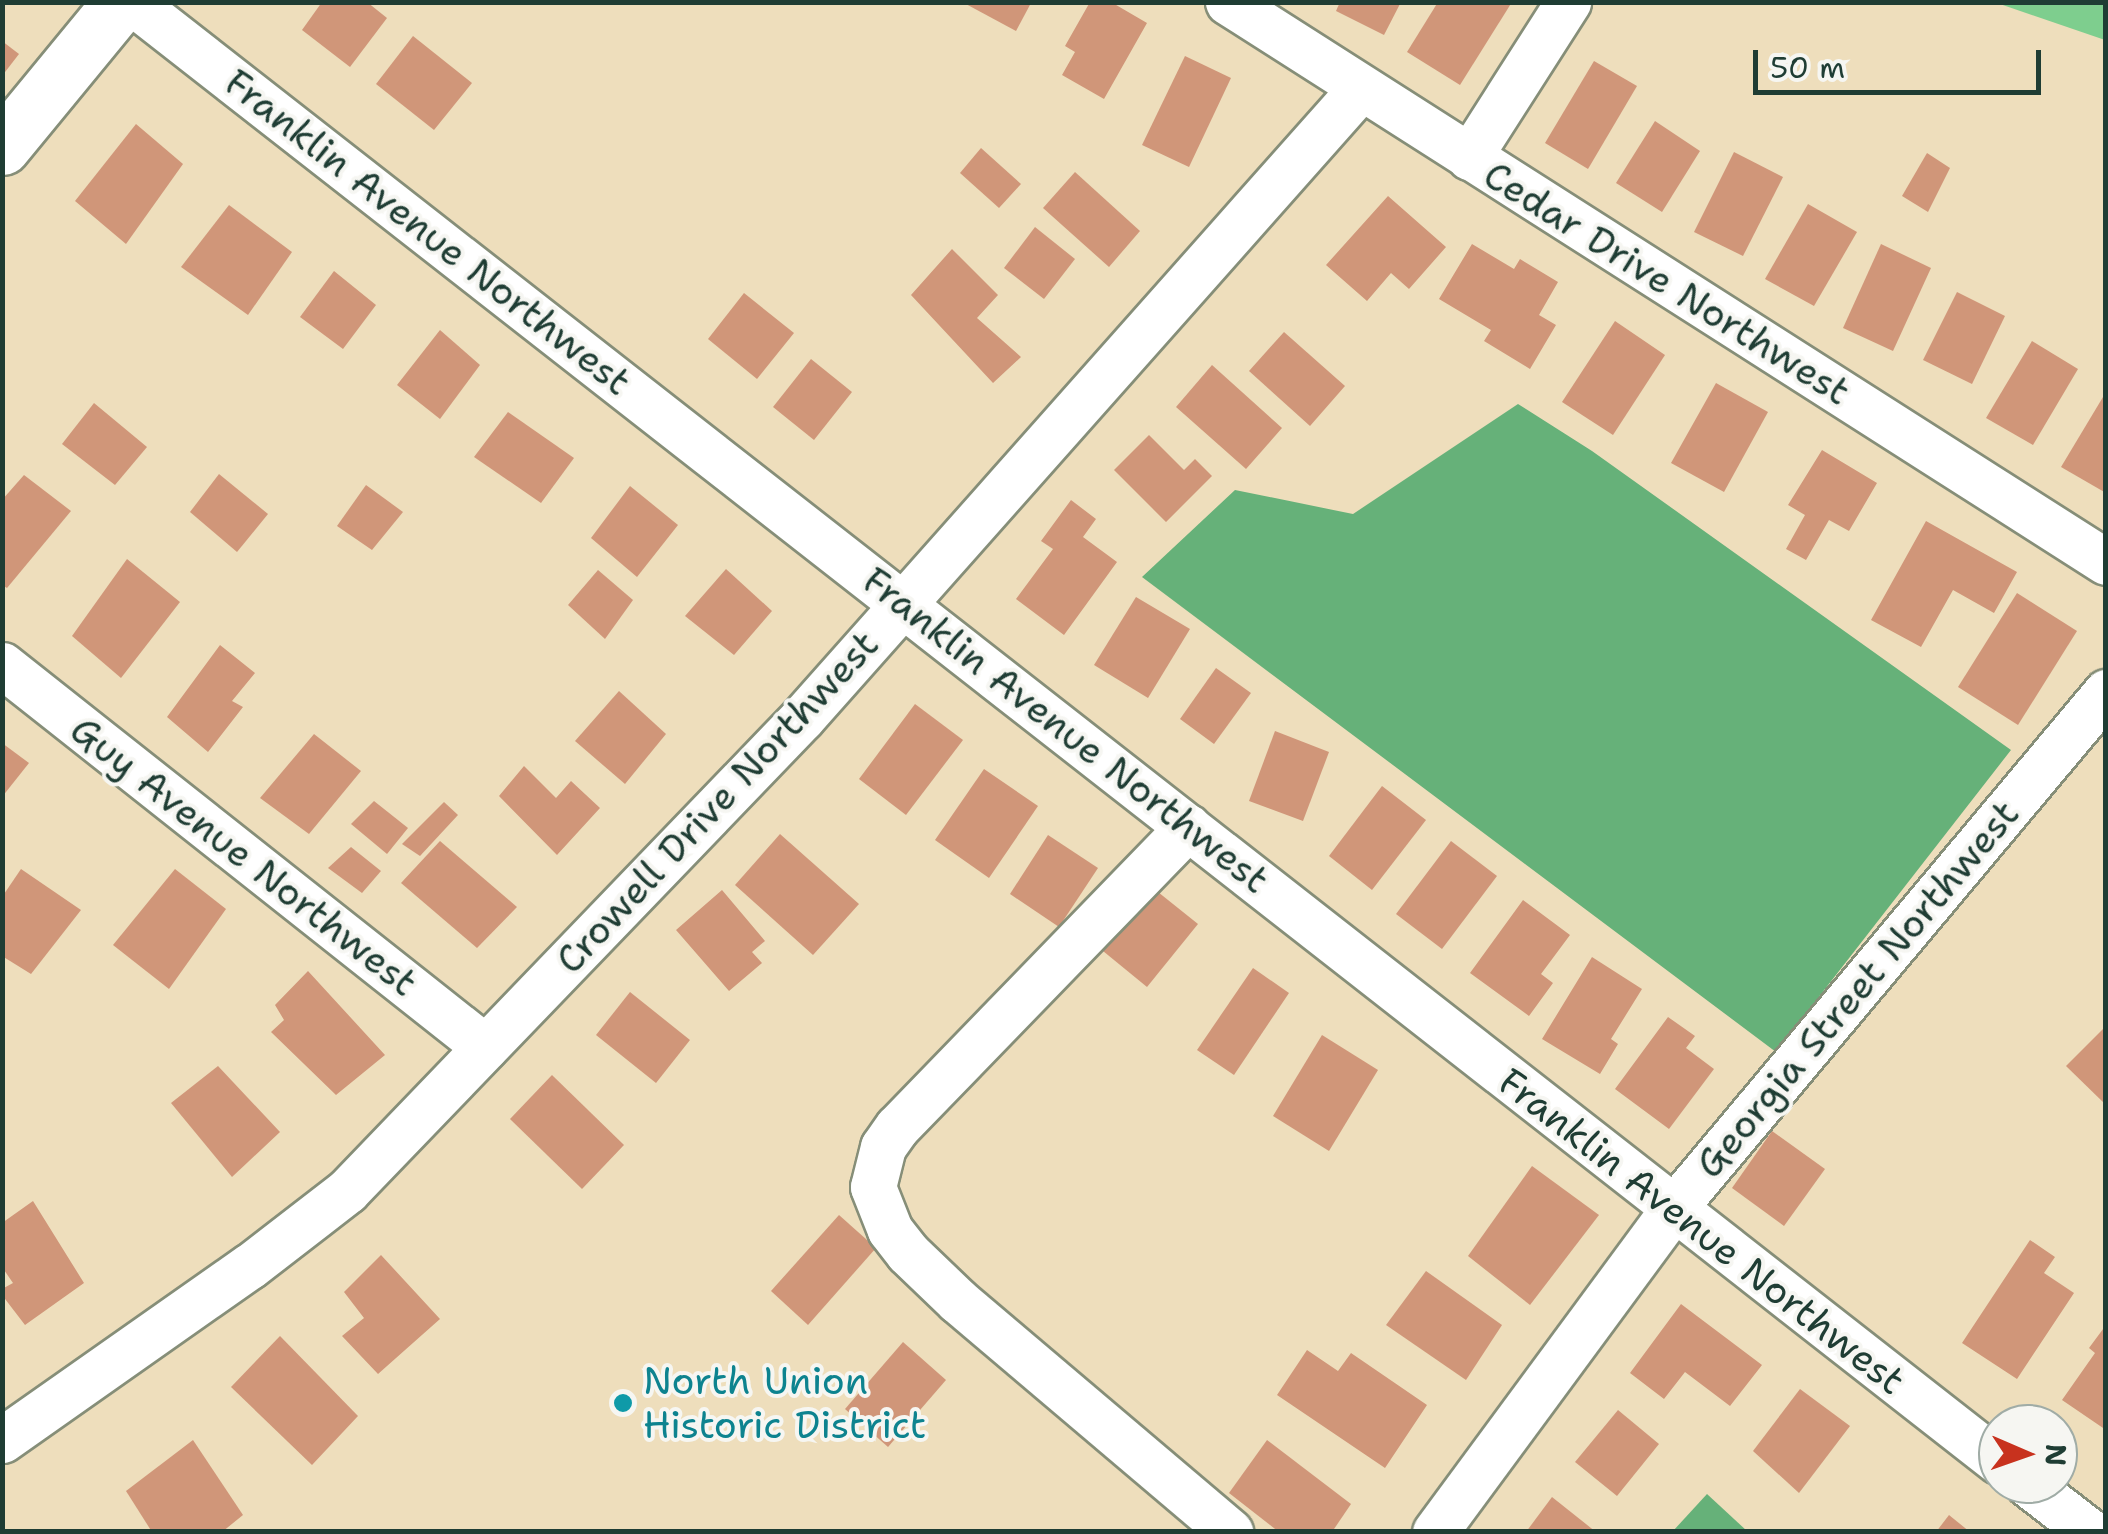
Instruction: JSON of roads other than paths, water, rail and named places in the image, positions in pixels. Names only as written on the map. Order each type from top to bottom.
[{"type":"street","points":[[2,147],[121,2]]},
{"type":"street","name":"Franklin Avenue Northwest","points":[[132,2],[1978,1446]]},
{"type":"street","name":"Cedar Drive Northwest","points":[[1228,2],[2106,562]]},
{"type":"street","points":[[1470,157],[1568,2]]},
{"type":"street","name":"Crowell Drive Northwest","points":[[2,1440],[250,1266],[347,1191],[802,718],[1361,88]]},
{"type":"street","name":"Guy Avenue Northwest","points":[[2,665],[485,1047]]},
{"type":"street","name":"Georgia Street Northwest","points":[[1435,1532],[1672,1210],[2106,692]]},
{"type":"street","points":[[1188,827],[897,1127],[883,1147],[873,1187],[890,1230],[933,1277],[1230,1532]]},
{"type":"street","points":[[2054,1504],[2090,1532]]},
{"type":"place","name":"North Union Historic District","points":[[623,1403]]}]
